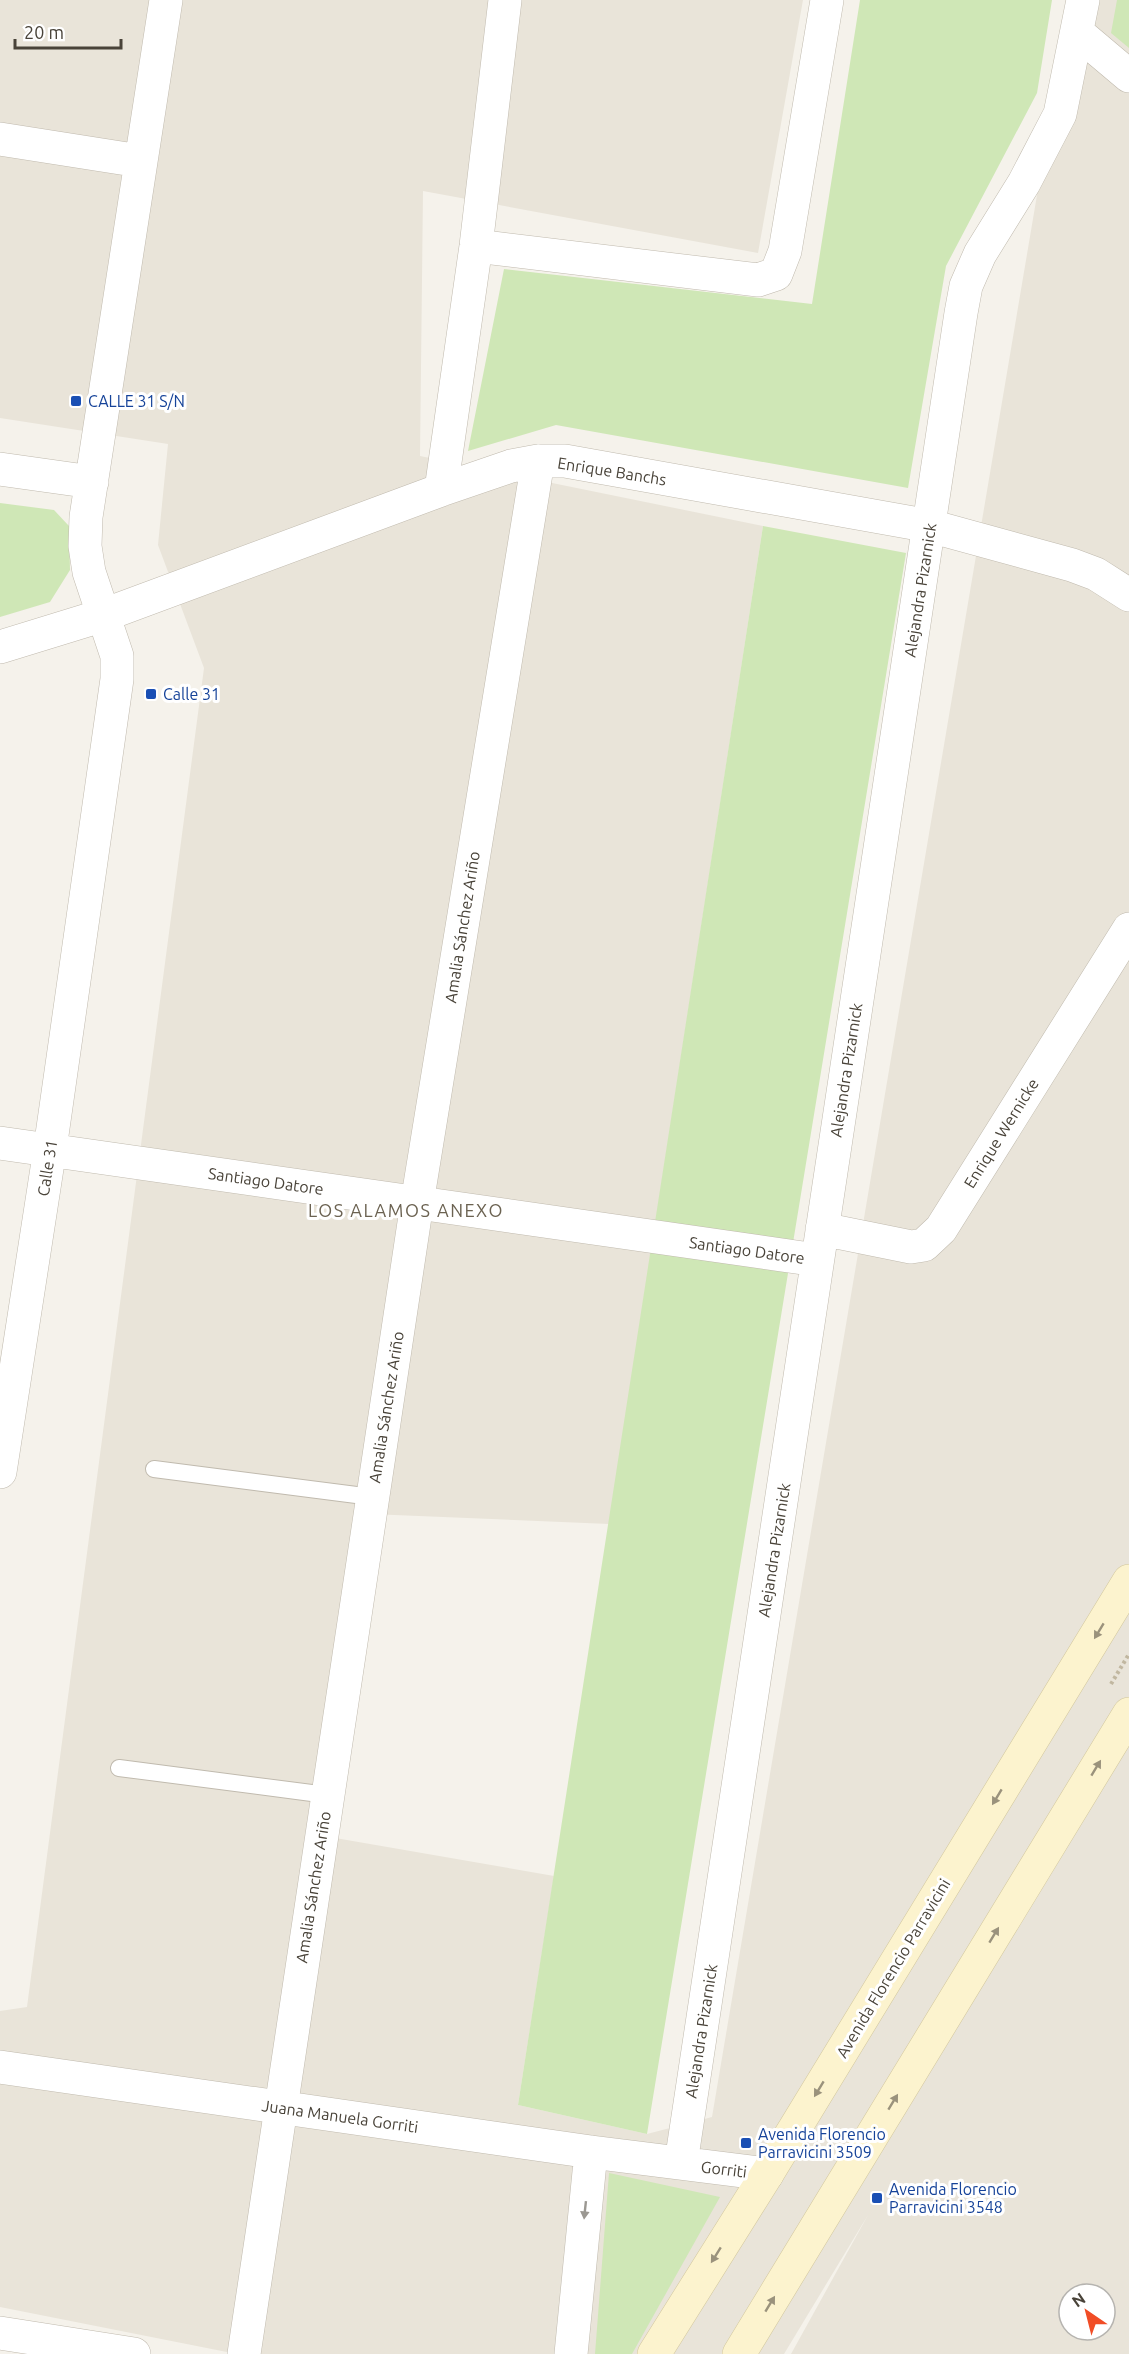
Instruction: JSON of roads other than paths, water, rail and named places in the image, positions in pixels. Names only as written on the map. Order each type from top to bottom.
[{"type":"main road","name":"Avenida Florencio Parravicini","points":[[654,2354],[767,2174],[1129,1581]]},
{"type":"main road","points":[[739,2354],[1129,1714]]},
{"type":"street","name":"Calle 31","points":[[0,1472],[50,1149],[117,680],[117,656],[89,572],[85,546],[86,517],[166,0]]},
{"type":"street","points":[[441,490],[476,246],[505,0]]},
{"type":"street","points":[[476,246],[758,280],[776,274],[785,251],[827,0]]},
{"type":"street","name":"Alejandra Pizarnick","points":[[681,2163],[966,286],[980,255],[1024,183],[1060,114],[1083,0]]},
{"type":"street","points":[[1078,33],[1129,76]]},
{"type":"street","points":[[0,139],[140,162]]},
{"type":"street","name":"Enrique Banchs","points":[[0,647],[104,615],[441,490],[511,466],[538,461],[565,462],[930,526],[1072,565],[1096,574],[1129,595]]},
{"type":"street","name":"Amalia Sánchez Ariño","points":[[244,2354],[417,1203],[538,461]]},
{"type":"street","points":[[0,469],[92,482]]},
{"type":"street","name":"Enrique Wernicke","points":[[819,1244],[911,1247],[924,1245],[941,1229],[1129,929]]},
{"type":"street","name":"Santiago Datore","points":[[0,1143],[417,1203],[819,1244]]},
{"type":"street","name":"Juana Manuela Gorriti","points":[[0,2067],[681,2163]]},
{"type":"street","points":[[571,2354],[591,2152]]},
{"type":"street","name":"Gorriti","points":[[681,2163],[767,2174]]},
{"type":"street","points":[[0,2333],[134,2354]]},
{"type":"lane","points":[[154,1469],[372,1497]]},
{"type":"lane","points":[[119,1768],[327,1795]]},
{"type":"place","name":"CALLE 31 S/N","points":[[76,401]]},
{"type":"place","name":"Calle 31","points":[[151,694]]},
{"type":"place","name":"Avenida Florencio Parravicini 3509","points":[[746,2143]]},
{"type":"place","name":"Avenida Florencio Parravicini 3548","points":[[877,2198]]},
{"type":"district","name":"LOS ALAMOS ANEXO","points":[[406,1211]]}]
